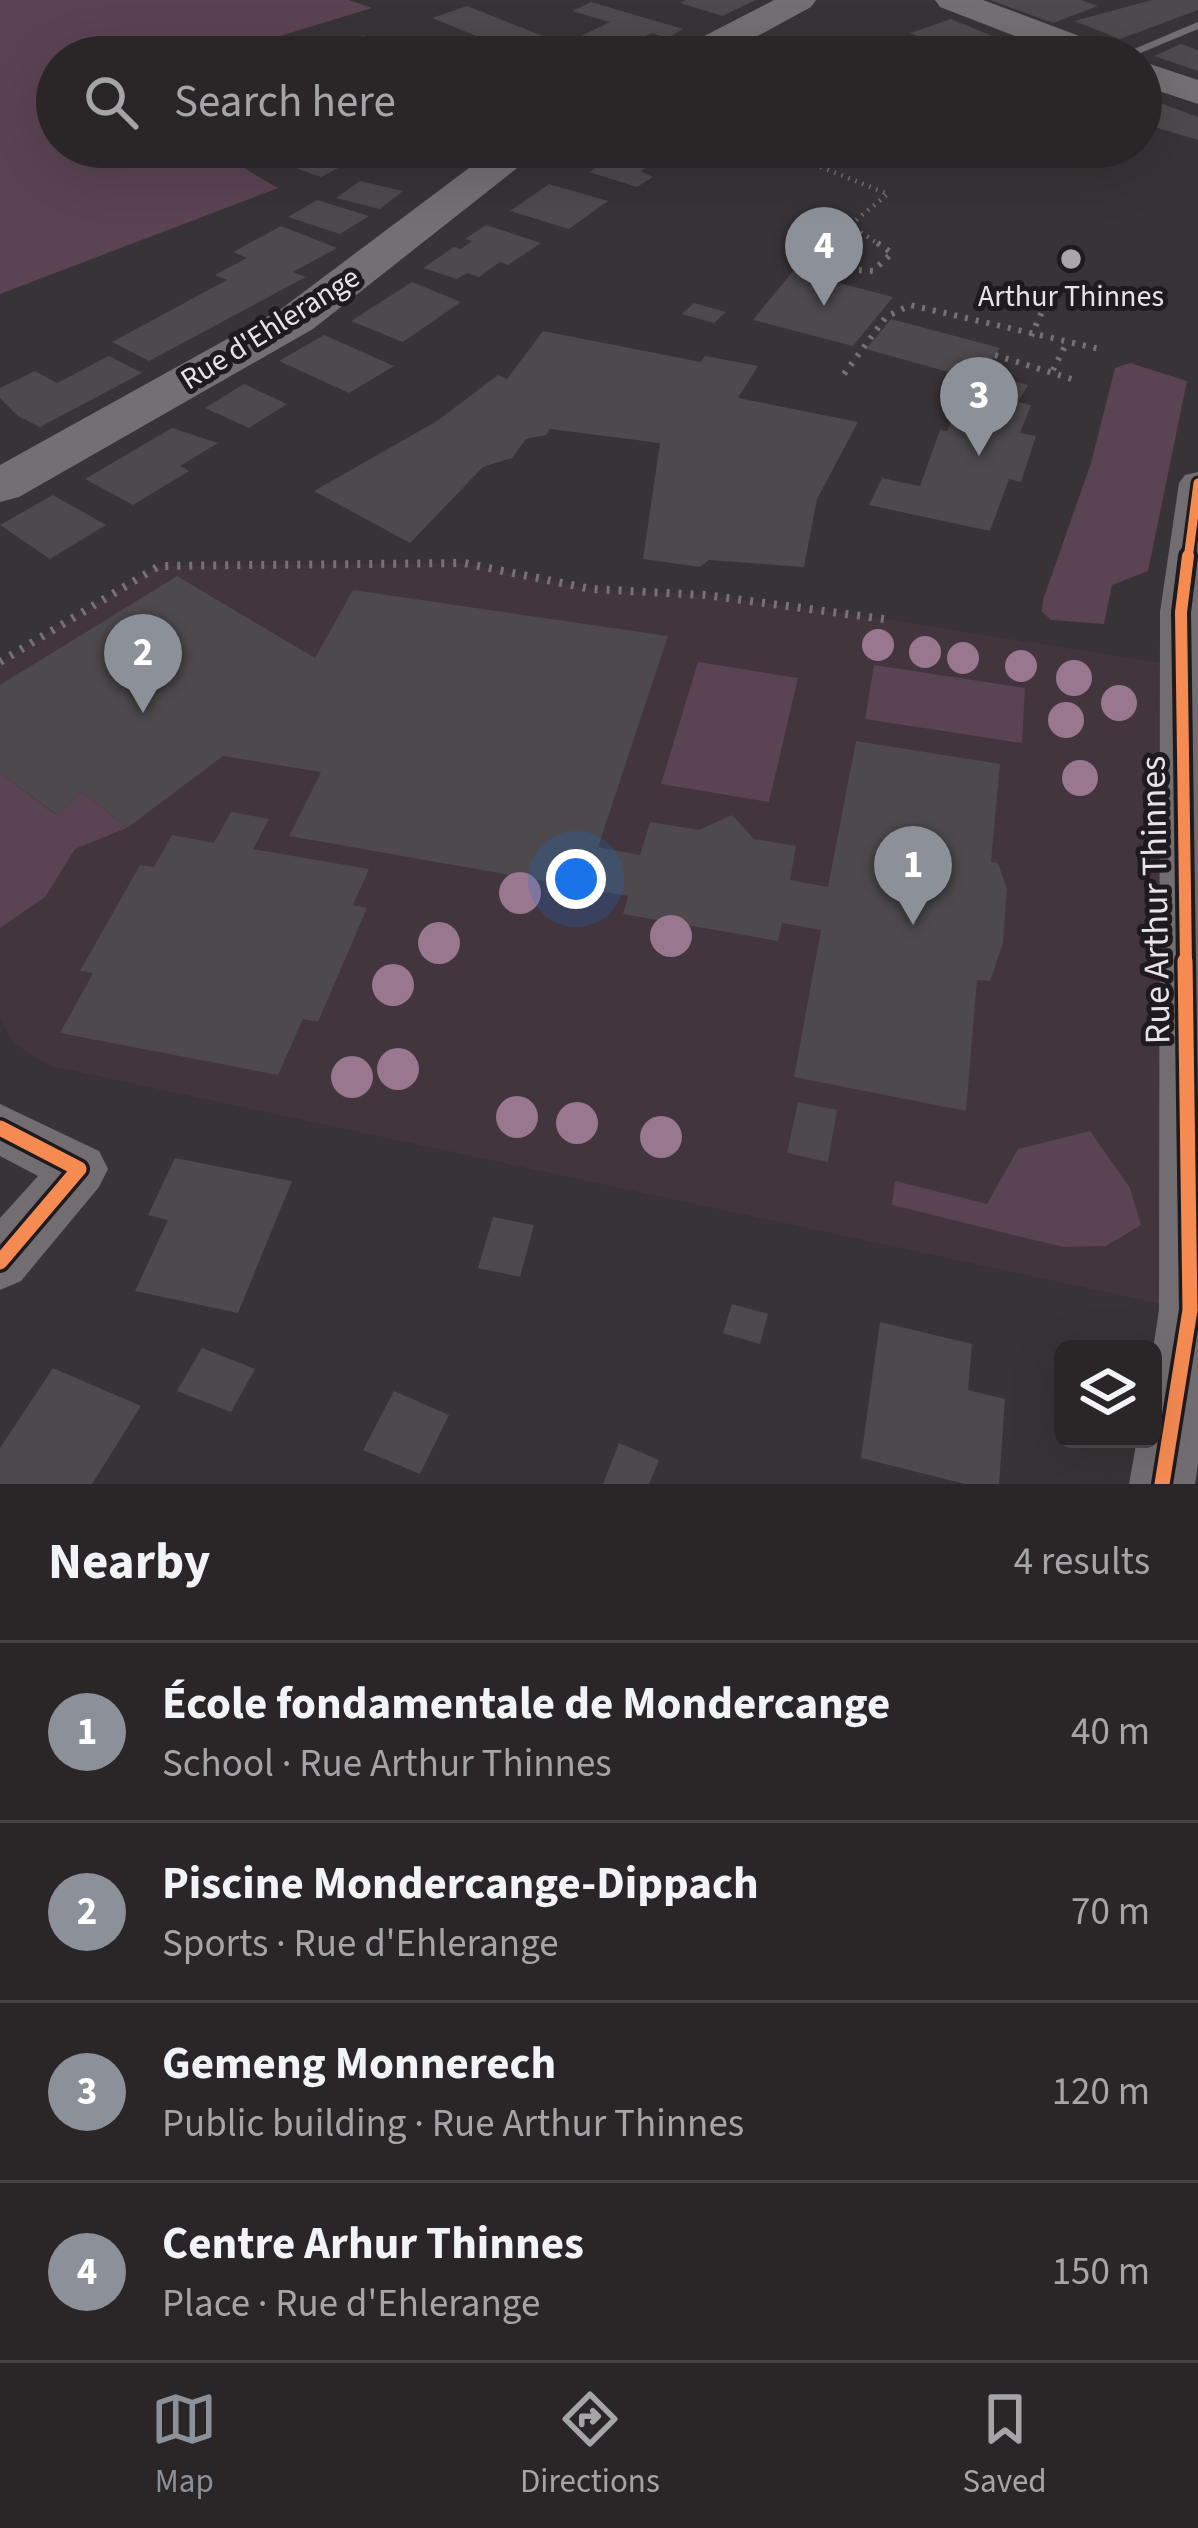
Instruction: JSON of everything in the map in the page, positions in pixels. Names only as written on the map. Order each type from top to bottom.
[{"type":"main road","points":[[731,36],[799,0]]},
{"type":"main road","points":[[952,0],[1046,36]]},
{"type":"main road","points":[[1162,79],[1198,92]]},
{"type":"main road","name":"Rue d'Ehlerange","points":[[0,486],[297,318],[491,168]]},
{"type":"street","name":"Rue Arthur Thinnes","points":[[1162,1484],[1194,1311],[1181,613],[1198,483]]},
{"type":"street","points":[[0,1128],[79,1169],[0,1262]]},
{"type":"lane","points":[[1162,40],[1198,25]]},
{"type":"path","points":[[804,267],[873,271],[892,253],[850,225],[888,194],[827,168]]},
{"type":"path","points":[[1031,337],[1047,301]]},
{"type":"path","points":[[844,374],[886,317],[910,305],[1031,337],[1104,350]]},
{"type":"path","points":[[1052,370],[1066,344]]},
{"type":"path","points":[[995,355],[1078,381]]},
{"type":"path","points":[[0,662],[159,566],[464,563],[591,589],[706,596],[884,619]]},
{"type":"shaded area","points":[[0,0],[349,0],[372,8],[280,36],[36,36],[36,168],[244,168],[278,188],[0,294]]},
{"type":"shaded area","points":[[1130,363],[1187,381],[1148,571],[1112,585],[1104,624],[1051,620],[1042,612],[1043,600],[1091,463],[1115,368]]},
{"type":"shaded area","points":[[464,563],[591,589],[705,595],[1181,666],[1190,1310],[51,1066],[14,1044],[0,1020],[0,662],[159,566]]},
{"type":"shaded area","points":[[698,662],[798,678],[769,802],[661,784]]},
{"type":"shaded area","points":[[874,665],[1025,688],[1022,743],[865,719]]},
{"type":"shaded area","points":[[0,773],[56,815],[82,792],[127,828],[75,849],[45,897],[0,928]]},
{"type":"shaded area","points":[[1090,1131],[1130,1188],[1141,1225],[1106,1246],[1063,1247],[892,1205],[895,1181],[987,1204],[1018,1149]]},
{"type":"building","points":[[756,0],[722,16],[680,3]]},
{"type":"building","points":[[990,0],[1081,0],[1098,6],[1053,23]]},
{"type":"building","points":[[1152,0],[1198,0],[1198,10],[1128,36],[1112,36],[1074,21]]},
{"type":"building","points":[[591,2],[683,29],[671,36],[581,36],[610,22],[572,11]]},
{"type":"building","points":[[467,6],[543,36],[476,36],[432,18]]},
{"type":"building","points":[[951,19],[992,36],[917,36],[910,33]]},
{"type":"building","points":[[1181,44],[1198,50],[1198,71],[1162,59],[1162,52]]},
{"type":"building","points":[[1162,104],[1198,117],[1198,140],[1162,129]]},
{"type":"building","points":[[296,168],[338,168],[321,177]]},
{"type":"building","points":[[646,168],[640,171],[653,177],[637,187],[589,172]]},
{"type":"building","points":[[360,181],[403,191],[380,209],[336,198]]},
{"type":"building","points":[[549,184],[608,201],[569,229],[510,211]]},
{"type":"building","points":[[317,200],[369,216],[340,234],[288,217]]},
{"type":"building","points":[[486,225],[541,243],[479,277],[467,273],[457,279],[423,268],[454,247],[461,249],[472,241],[465,239]]},
{"type":"building","points":[[281,226],[337,248],[293,272],[306,277],[149,361],[112,342],[227,280],[215,275],[247,258],[233,252]]},
{"type":"building","points":[[793,271],[893,297],[853,346],[753,320]]},
{"type":"building","points":[[412,282],[461,302],[403,342],[351,321]]},
{"type":"building","points":[[694,303],[726,312],[714,323],[682,314]]},
{"type":"building","points":[[891,319],[1000,348],[977,380],[866,349]]},
{"type":"building","points":[[543,331],[701,362],[705,356],[758,366],[738,398],[858,422],[817,499],[804,567],[709,560],[700,567],[643,559],[660,443],[550,429],[546,435],[526,439],[512,458],[483,467],[410,543],[314,491],[437,421],[498,375],[507,379]]},
{"type":"building","points":[[324,335],[394,366],[349,393],[279,361]]},
{"type":"building","points":[[109,356],[142,373],[40,427],[18,416],[0,398],[0,388],[35,371],[57,383]]},
{"type":"building","points":[[997,377],[1028,385],[1018,402],[1031,405],[1020,433],[1036,436],[1021,482],[1009,479],[990,531],[869,505],[882,478],[920,486],[940,430],[947,431],[953,418],[945,417],[957,390],[982,395]]},
{"type":"building","points":[[244,384],[287,404],[249,428],[205,408]]},
{"type":"building","points":[[172,428],[218,443],[180,466],[189,471],[133,505],[85,479]]},
{"type":"building","points":[[53,495],[106,525],[50,559],[0,525]]},
{"type":"building","points":[[177,576],[315,658],[353,590],[668,636],[598,847],[640,855],[650,822],[699,830],[732,815],[754,839],[796,846],[790,880],[828,887],[856,741],[1000,764],[991,862],[998,863],[1007,889],[1003,943],[990,981],[977,980],[966,1111],[794,1077],[821,930],[782,923],[778,941],[623,914],[628,896],[289,836],[321,772],[223,756],[127,828],[82,792],[57,815],[0,773],[0,685]]},
{"type":"building","points":[[231,812],[269,819],[253,849],[369,869],[353,905],[367,908],[318,1022],[303,1019],[278,1075],[60,1033],[93,973],[80,971],[140,865],[154,867],[172,835],[214,843]]},
{"type":"building","points":[[798,1102],[837,1110],[828,1162],[787,1153]]},
{"type":"building","points":[[175,1158],[292,1181],[238,1313],[135,1291],[168,1220],[148,1215]]},
{"type":"building","points":[[493,1217],[534,1225],[520,1277],[478,1268]]},
{"type":"building","points":[[732,1304],[768,1314],[760,1344],[723,1333]]},
{"type":"building","points":[[880,1322],[972,1344],[968,1390],[1005,1399],[999,1484],[965,1484],[861,1458]]},
{"type":"building","points":[[202,1348],[255,1369],[231,1412],[177,1391]]},
{"type":"building","points":[[53,1368],[141,1406],[92,1484],[0,1484],[0,1448]]},
{"type":"building","points":[[394,1391],[449,1415],[420,1474],[363,1450]]},
{"type":"building","points":[[619,1443],[659,1460],[649,1484],[603,1484]]},
{"type":"cycle path","points":[[1162,1484],[1190,1310],[1181,612],[1198,483]]},
{"type":"cycle path","points":[[0,1128],[79,1169],[0,1262]]},
{"type":"place","name":"Arthur Thinnes","points":[[1071,259]]},
{"type":"place","name":"Centre Arhur Thinnes","points":[[824,306]]},
{"type":"place","name":"Gemeng Monnerech","points":[[979,456]]},
{"type":"place","name":"Piscine Mondercange-Dippach","points":[[143,713]]},
{"type":"place","name":"École fondamentale de Mondercange","points":[[913,925]]}]
